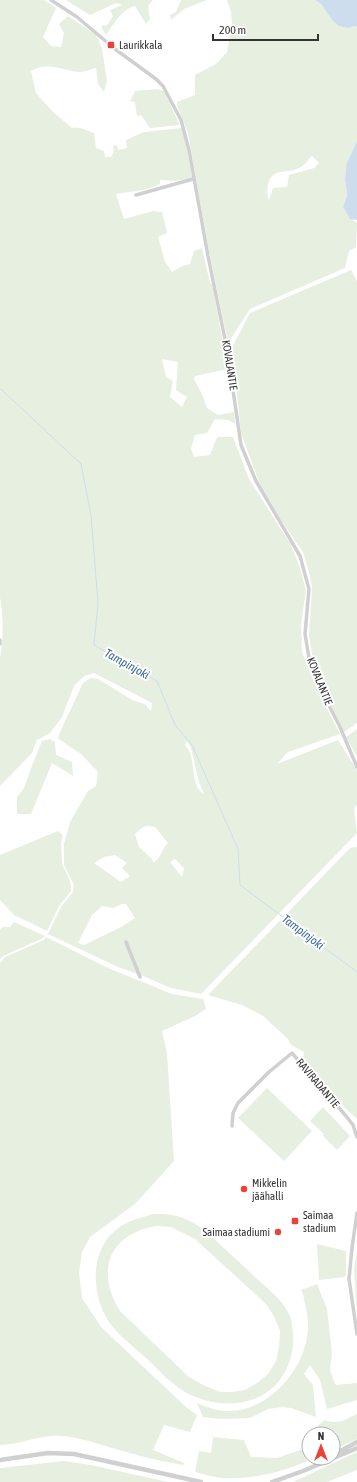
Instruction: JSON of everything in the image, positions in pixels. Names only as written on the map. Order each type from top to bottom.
[{"type":"street","name":"KOVALANTIE","points":[[51,0],[77,17],[115,49],[156,79],[163,86],[185,132],[208,256],[228,349],[241,445],[256,481],[300,556],[308,589],[305,634],[309,658],[322,692],[340,727],[357,767]]},
{"type":"street","points":[[136,195],[193,179]]},
{"type":"street","points":[[126,942],[140,977]]},
{"type":"street","name":"RAVIRADANTIE","points":[[232,1126],[233,1113],[238,1103],[269,1072],[292,1053],[353,1125],[357,1137]]},
{"type":"street","points":[[357,1213],[349,1279],[357,1334]]},
{"type":"street","points":[[341,1451],[357,1442]]},
{"type":"street","points":[[272,1482],[311,1468],[357,1448]]},
{"type":"street","points":[[0,1460],[48,1453],[74,1454],[201,1482]]},
{"type":"shaded area","points":[[0,0],[44,0],[56,8],[43,37],[51,46],[61,47],[64,33],[59,24],[68,16],[96,35],[102,48],[107,81],[104,92],[98,84],[96,68],[84,72],[56,67],[44,67],[31,71],[36,93],[52,111],[72,128],[80,128],[94,133],[96,148],[104,151],[105,157],[111,157],[114,152],[113,146],[117,145],[118,150],[127,148],[126,140],[144,132],[181,128],[184,131],[192,178],[175,181],[160,180],[160,184],[148,189],[116,194],[124,219],[153,211],[162,212],[167,233],[158,237],[165,262],[172,272],[182,266],[190,264],[194,251],[202,248],[210,283],[212,284],[228,369],[195,376],[194,379],[207,408],[218,415],[234,412],[235,424],[228,420],[215,419],[207,433],[195,435],[191,449],[194,457],[210,455],[217,437],[233,437],[249,479],[291,545],[299,565],[306,590],[301,625],[302,652],[319,693],[340,734],[288,752],[277,764],[338,740],[357,770],[357,805],[354,809],[357,833],[201,994],[171,988],[118,967],[48,934],[61,907],[73,892],[74,885],[64,865],[64,844],[70,822],[88,791],[96,786],[98,772],[81,754],[58,738],[60,732],[83,683],[91,678],[98,679],[134,701],[145,704],[151,711],[152,703],[94,673],[84,676],[74,686],[62,717],[50,733],[37,740],[32,753],[0,786],[0,657],[3,627],[0,597]],"holes":[[[162,359],[178,362],[176,390],[187,397],[182,407],[170,397],[173,381],[166,377]],[[187,741],[191,748],[199,782],[204,794],[197,786],[195,781],[190,752],[185,745]],[[146,826],[155,827],[168,843],[164,847],[159,858],[154,863],[151,858],[139,847],[135,834]],[[115,855],[127,863],[122,868],[130,876],[121,882],[94,863],[104,857]],[[175,859],[184,868],[182,877],[170,862]],[[126,904],[135,918],[123,926],[84,945],[78,943],[92,915],[102,906],[113,908]]]},
{"type":"shaded area","points":[[66,0],[153,0],[148,6],[150,19],[146,24],[135,6],[126,10],[122,14],[106,35],[101,27],[108,24],[113,16],[110,10],[122,5],[116,3],[90,15]]},
{"type":"shaded area","points":[[181,0],[207,0],[184,9],[171,20],[170,15],[176,12]]},
{"type":"shaded area","points":[[227,0],[315,0],[321,4],[332,20],[339,25],[352,28],[357,26],[357,141],[346,165],[345,180],[347,195],[343,207],[348,216],[357,223],[356,247],[349,251],[345,268],[250,309],[228,343],[209,251],[188,133],[177,106],[177,102],[195,95],[195,75],[216,64],[227,52],[232,25],[231,12]],"holes":[[[312,156],[319,163],[314,168],[289,175],[287,187],[273,188],[269,200],[267,193],[268,185],[273,175],[301,167]]]},
{"type":"shaded area","points":[[158,89],[164,91],[180,125],[150,128],[141,115],[137,116],[135,102],[130,101],[135,91]]},
{"type":"shaded area","points":[[351,270],[357,281],[357,723],[344,732],[325,694],[314,665],[309,636],[312,588],[303,552],[279,517],[259,482],[241,433],[236,385],[230,351],[250,313]]},
{"type":"shaded area","points":[[357,729],[357,757],[346,737]]},
{"type":"shaded area","points":[[50,739],[55,742],[56,755],[72,762],[73,776],[52,763],[31,814],[17,814],[17,797],[24,788],[42,741]]},
{"type":"shaded area","points":[[58,831],[63,835],[61,843],[62,864],[71,885],[71,891],[59,906],[47,931],[14,915],[0,900],[0,855]]},
{"type":"shaded area","points":[[357,847],[357,1119],[345,1108],[303,1059],[304,1052],[291,1045],[288,1039],[263,1016],[242,1005],[208,995],[350,848]]},
{"type":"shaded area","points":[[14,922],[45,936],[3,956],[0,959],[0,930],[3,927],[10,927]]},
{"type":"shaded area","points":[[46,937],[108,968],[172,994],[203,999],[206,1009],[195,1016],[162,1031],[167,1053],[174,1161],[135,1204],[90,1237],[82,1252],[79,1272],[82,1298],[101,1327],[186,1407],[197,1415],[190,1432],[164,1425],[153,1450],[184,1463],[183,1465],[148,1458],[86,1440],[67,1437],[53,1436],[8,1445],[0,1445],[0,963],[5,957],[44,940]]},
{"type":"shaded area","points":[[267,1088],[312,1131],[284,1161],[238,1118]]},
{"type":"shaded area","points":[[323,1107],[350,1136],[337,1150],[323,1136],[324,1134],[310,1121]]},
{"type":"shaded area","points":[[154,1214],[175,1215],[193,1222],[204,1230],[272,1292],[287,1310],[293,1329],[291,1357],[283,1375],[266,1393],[255,1399],[230,1404],[204,1400],[188,1394],[166,1378],[120,1335],[107,1319],[101,1307],[96,1282],[96,1268],[99,1255],[104,1244],[112,1233],[123,1225],[138,1218]],"holes":[[[156,1226],[171,1227],[195,1239],[265,1303],[274,1316],[280,1331],[276,1361],[268,1374],[245,1390],[220,1392],[189,1377],[120,1311],[112,1296],[108,1282],[108,1269],[111,1256],[117,1246],[127,1237],[140,1230]]]},
{"type":"shaded area","points":[[317,1244],[346,1251],[346,1275],[344,1277],[319,1280]]},
{"type":"shaded area","points":[[357,1251],[357,1313],[354,1270]]},
{"type":"shaded area","points":[[317,1284],[327,1309],[332,1353],[330,1370],[335,1384],[337,1385],[357,1383],[357,1400],[327,1409],[320,1380],[310,1365],[304,1374],[313,1385],[316,1417],[291,1408],[283,1407],[268,1409],[250,1418],[220,1419],[203,1417],[197,1403],[220,1410],[241,1410],[268,1398],[289,1377],[303,1351],[308,1331],[307,1316],[301,1290]]},
{"type":"shaded area","points":[[357,1414],[357,1439],[341,1446],[341,1426],[318,1426],[324,1420],[337,1422]]},
{"type":"shaded area","points":[[213,1437],[244,1440],[251,1457],[277,1458],[301,1450],[301,1463],[270,1474],[246,1478],[222,1478],[195,1472],[199,1451],[211,1453]]},
{"type":"shaded area","points":[[357,1452],[357,1470],[327,1482],[293,1482],[327,1466],[341,1466],[341,1460]]},
{"type":"shaded area","points":[[64,1461],[91,1465],[168,1482],[0,1482],[0,1468]]},
{"type":"water","points":[[315,0],[357,0],[357,26],[349,28],[339,26],[332,20],[321,4]]},
{"type":"water","points":[[357,141],[357,220],[350,219],[343,207],[347,195],[345,180],[346,165]]},
{"type":"waterway","name":"Tampinjoki","points":[[0,389],[81,464],[91,515],[98,603],[94,645],[157,681],[175,725],[192,745],[238,849],[240,885],[357,972]]},
{"type":"place","name":"Laurikkala","points":[[111,45]]},
{"type":"place","name":"Mikkelin jäähalli","points":[[244,1189]]},
{"type":"place","name":"Saimaa stadium","points":[[295,1221]]},
{"type":"place","name":"Saimaa stadiumi","points":[[278,1232]]}]
